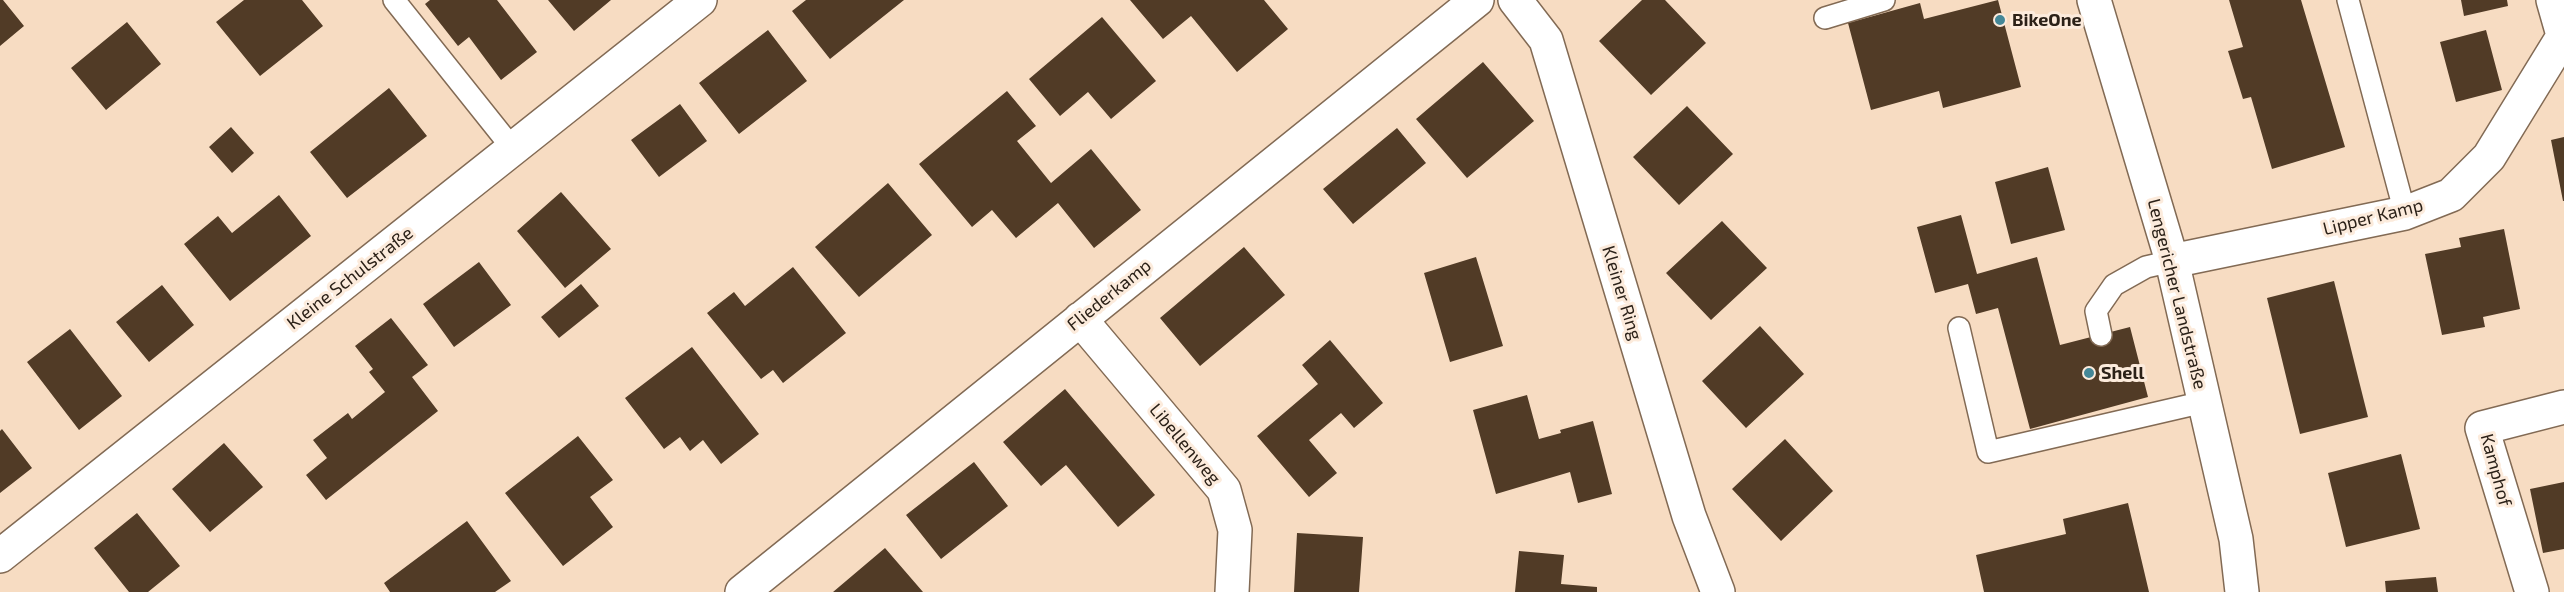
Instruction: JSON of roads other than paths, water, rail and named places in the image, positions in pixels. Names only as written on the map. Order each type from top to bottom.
[{"type":"street","name":"Kleine Schulstraße","points":[[0,556],[700,0]]},
{"type":"street","name":"Fliederkamp","points":[[742,592],[1478,0]]},
{"type":"street","name":"Kleiner Ring","points":[[1515,0],[1546,40],[1689,516],[1718,592]]},
{"type":"street","name":"Lengericher Landstraße","points":[[2094,0],[2172,261],[2236,539],[2242,592]]},
{"type":"street","name":"Lipper Kamp","points":[[2172,261],[2405,213],[2451,195],[2489,157],[2564,35],[2553,0]]},
{"type":"street","name":"Libellenweg","points":[[1080,319],[1224,490],[1235,530],[1232,592]]},
{"type":"street","name":"Kamphof","points":[[2532,592],[2482,428],[2564,407]]},
{"type":"lane","points":[[394,0],[513,149]]},
{"type":"lane","points":[[1825,18],[1884,0]]},
{"type":"lane","points":[[2348,0],[2405,213]]},
{"type":"lane","points":[[2101,335],[2096,311],[2114,285],[2146,267],[2172,261]]},
{"type":"lane","points":[[1959,328],[1988,452],[2117,414],[2204,402]]},
{"type":"place","name":"BikeOne","points":[[2000,20]]},
{"type":"place","name":"Shell","points":[[2089,373]]}]
